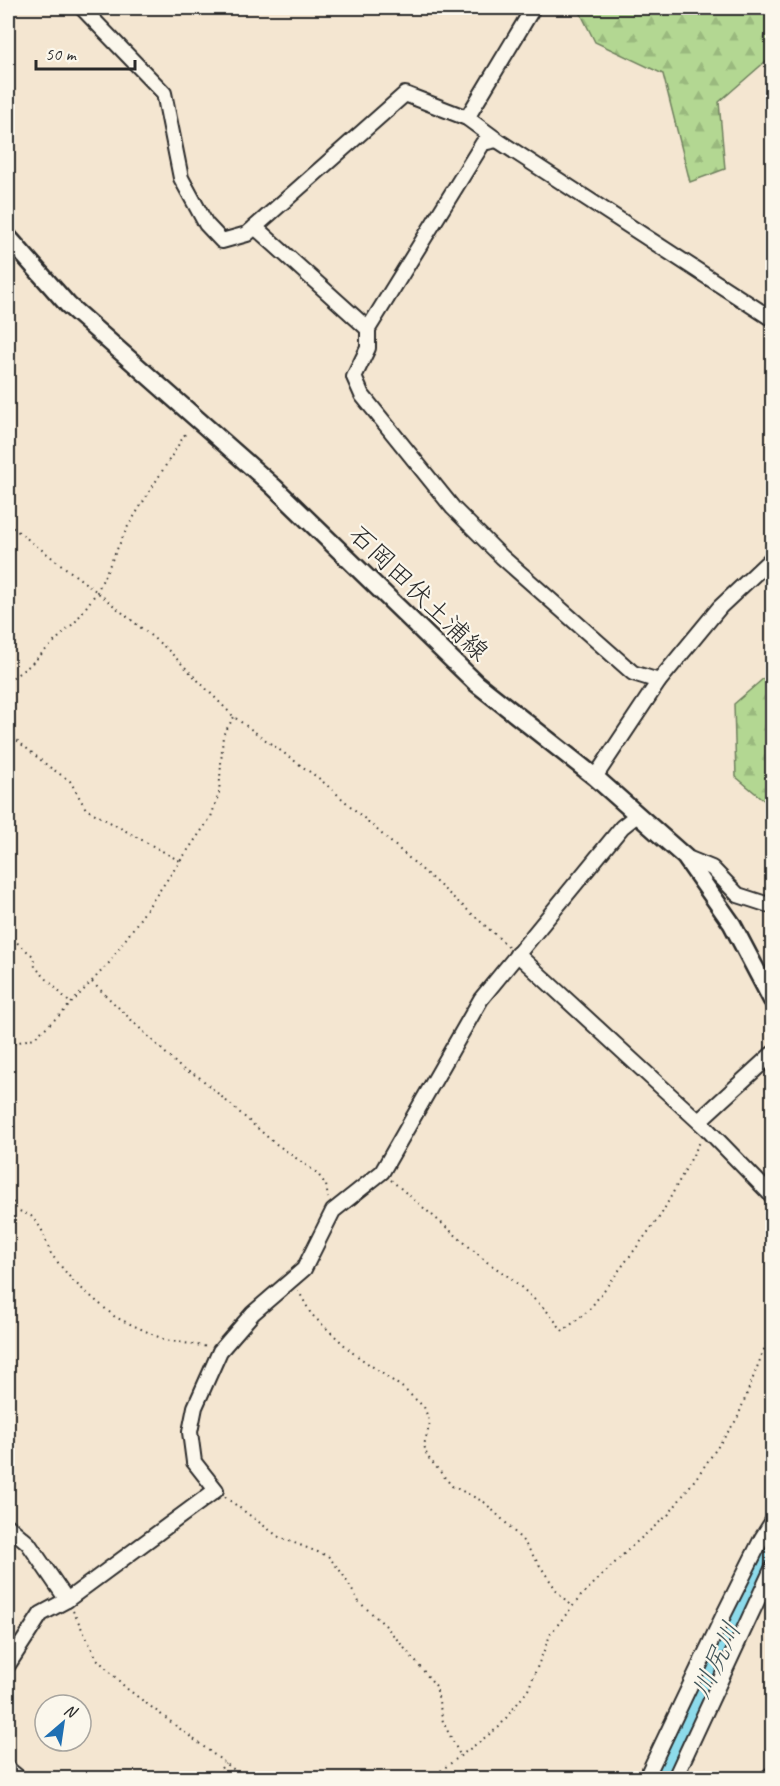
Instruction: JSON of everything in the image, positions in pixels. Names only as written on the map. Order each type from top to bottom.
[{"type":"main road","name":"石岡田伏土浦線","points":[[8,237],[68,305],[274,487],[476,683],[595,777],[685,856],[732,924],[772,1000]]},
{"type":"street","points":[[82,8],[164,93],[181,178],[206,224],[222,241],[247,234],[405,94],[467,118],[497,140],[772,319]]},
{"type":"street","points":[[467,118],[533,8]]},
{"type":"street","points":[[497,140],[483,143],[368,328],[368,348],[354,377],[362,395],[453,508],[498,550],[502,558],[633,673],[659,681]]},
{"type":"street","points":[[255,227],[368,328]]},
{"type":"street","points":[[595,777],[659,681],[720,607],[772,558]]},
{"type":"street","points":[[8,1665],[41,1614],[67,1600],[216,1490],[194,1462],[189,1432],[195,1407],[220,1351],[253,1313],[304,1269],[333,1211],[382,1172],[481,999],[622,827],[637,815]]},
{"type":"street","points":[[685,856],[712,868],[738,895],[772,906]]},
{"type":"street","points":[[517,954],[703,1125],[772,1196]]},
{"type":"street","points":[[703,1125],[772,1054]]},
{"type":"street","points":[[646,1779],[725,1612],[772,1522]]},
{"type":"street","points":[[8,1526],[28,1543],[67,1600]]},
{"type":"street","points":[[675,1779],[772,1569]]},
{"type":"street","points":[[8,1769],[19,1779]]},
{"type":"street","points":[[767,1779],[772,1774]]},
{"type":"path","points":[[8,681],[29,666],[76,621],[97,592],[127,528],[195,419]]},
{"type":"path","points":[[8,524],[167,649],[234,717],[321,780],[517,954]]},
{"type":"path","points":[[8,1045],[34,1038],[71,1004],[109,963],[211,817],[219,793],[223,735],[234,717]]},
{"type":"path","points":[[8,733],[70,781],[86,808],[180,861]]},
{"type":"path","points":[[8,934],[33,956],[35,967],[71,1004]]},
{"type":"path","points":[[92,982],[182,1070],[198,1077],[272,1141],[317,1173],[326,1185],[329,1207],[333,1211]]},
{"type":"path","points":[[382,1172],[486,1262],[512,1279],[546,1310],[563,1332],[589,1310],[661,1215],[703,1125]]},
{"type":"path","points":[[8,1191],[17,1210],[31,1216],[41,1228],[51,1254],[73,1281],[115,1317],[165,1340],[200,1344],[220,1351]]},
{"type":"path","points":[[292,1280],[311,1314],[353,1353],[403,1388],[424,1407],[430,1423],[424,1445],[427,1456],[452,1486],[484,1502],[505,1522],[524,1542],[557,1591],[572,1607]]},
{"type":"path","points":[[431,1779],[499,1727],[528,1690],[551,1633],[572,1607],[631,1547],[669,1514],[737,1419],[772,1329]]},
{"type":"path","points":[[216,1490],[279,1537],[328,1556],[342,1573],[359,1602],[385,1625],[436,1686],[443,1722],[460,1756]]},
{"type":"path","points":[[67,1600],[97,1659],[126,1688],[245,1779]]},
{"type":"path","points":[[214,1779],[225,1763]]},
{"type":"green space","points":[[578,8],[772,8],[772,75],[766,61],[719,102],[725,169],[690,182],[663,74],[595,42]]},
{"type":"green space","points":[[772,671],[772,807],[736,777],[734,704]]},
{"type":"waterway","name":"川尻川","points":[[660,1778],[772,1541]]}]
